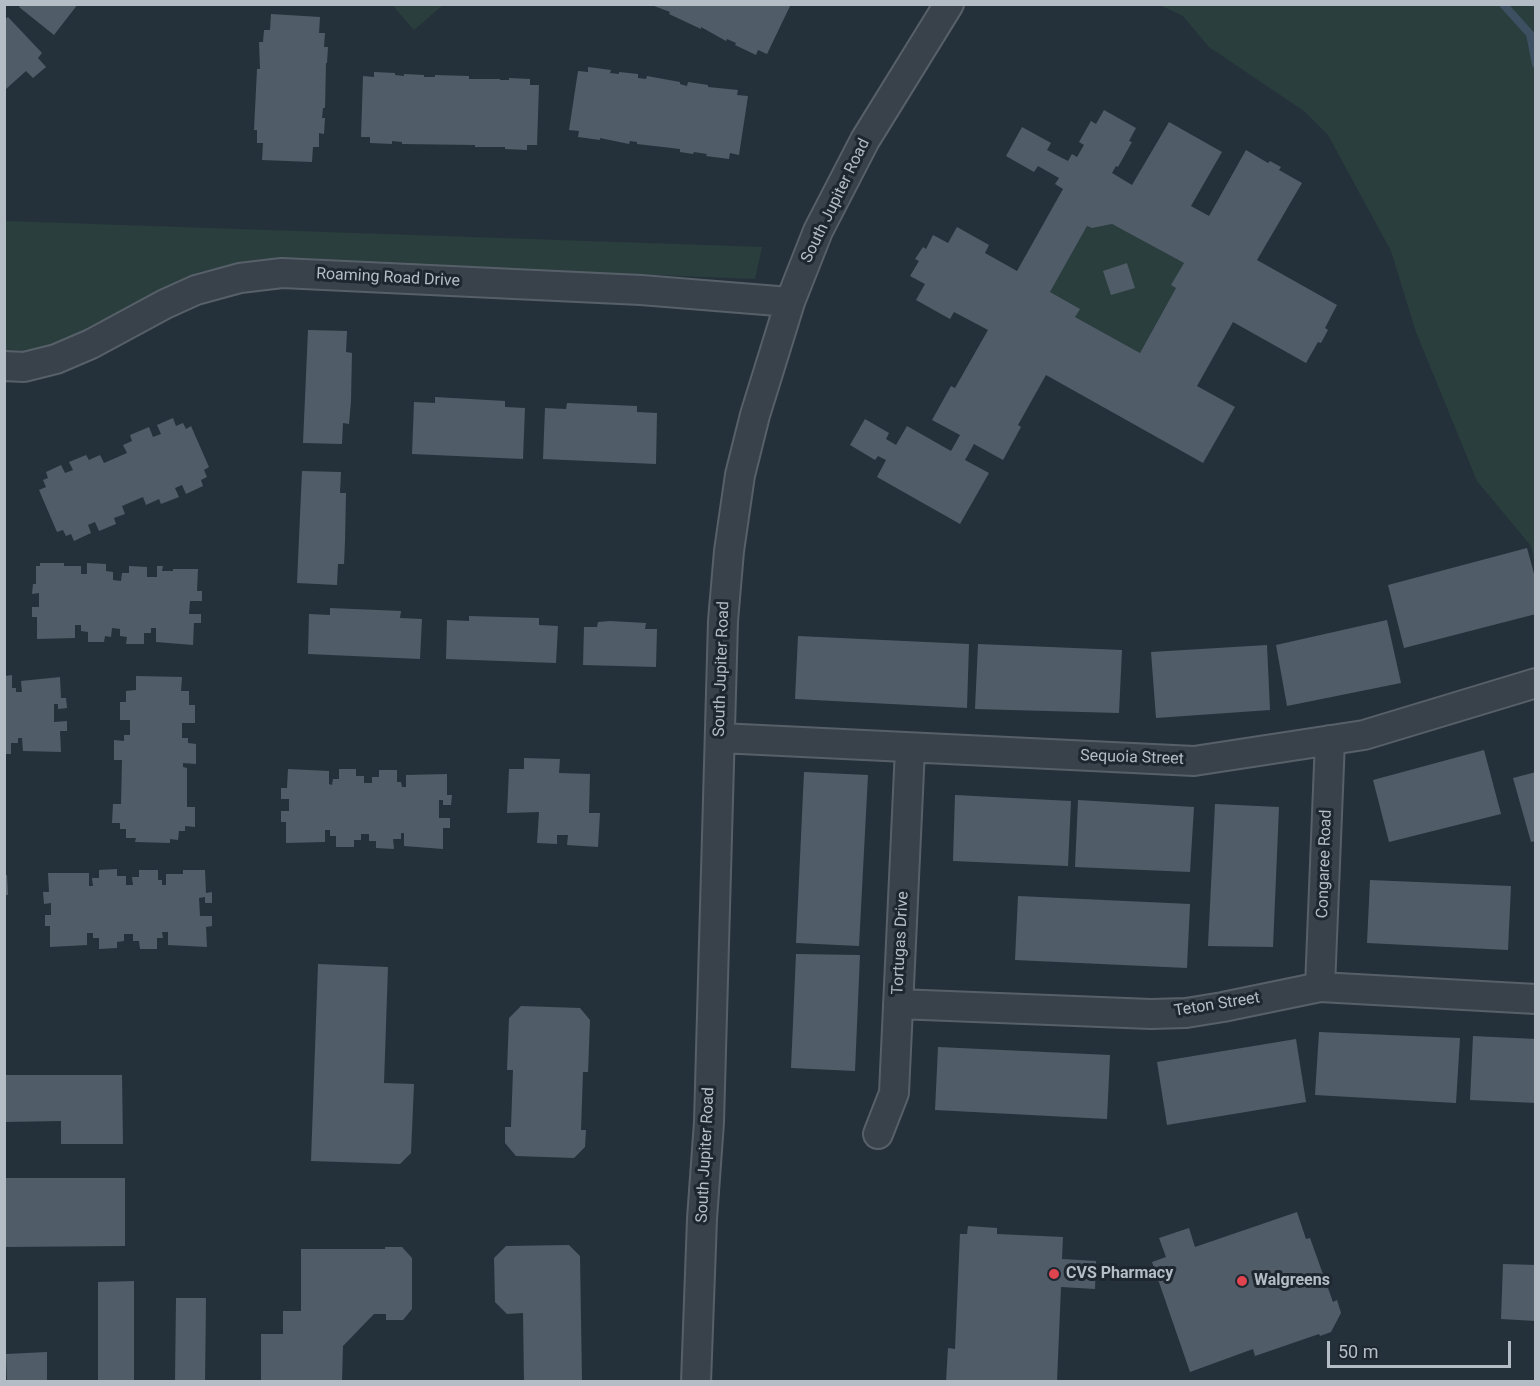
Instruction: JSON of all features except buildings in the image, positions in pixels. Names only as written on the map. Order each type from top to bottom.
[{"type":"street","name":"South Jupiter Road","points":[[696,1382],[701,1230],[709,1122],[723,621],[729,551],[740,475],[755,416],[790,302],[818,231],[865,140],[949,4]]},
{"type":"street","name":"Roaming Road Drive","points":[[4,366],[24,367],[56,359],[91,344],[196,290],[240,278],[282,273],[641,290],[790,302]]},
{"type":"street","name":"Sequoia Street","points":[[720,738],[1194,761],[1364,735],[1536,683]]},
{"type":"street","name":"Congaree Road","points":[[1320,987],[1330,740]]},
{"type":"street","name":"Tortugas Drive","points":[[878,1134],[894,1093],[910,749]]},
{"type":"street","name":"Teton Street","points":[[898,1004],[1151,1014],[1223,1007],[1320,987],[1536,999]]},
{"type":"green space","points":[[443,5],[414,30],[393,6]]},
{"type":"green space","points":[[1160,5],[1535,5],[1535,565],[1531,546],[1477,481],[1416,332],[1391,251],[1328,135],[1304,111],[1209,47],[1183,16]]},
{"type":"green space","points":[[5,221],[762,247],[755,279],[403,265],[239,263],[199,272],[76,336],[27,353],[5,352]]},
{"type":"green space","points":[[1112,224],[1184,263],[1172,285],[1176,288],[1140,353],[1075,317],[1050,292],[1087,226],[1092,228]]},
{"type":"waterway","points":[[1503,4],[1530,34],[1536,64]]},
{"type":"place","name":"CVS Pharmacy","points":[[1054,1274]]},
{"type":"place","name":"Walgreens","points":[[1242,1281]]}]
